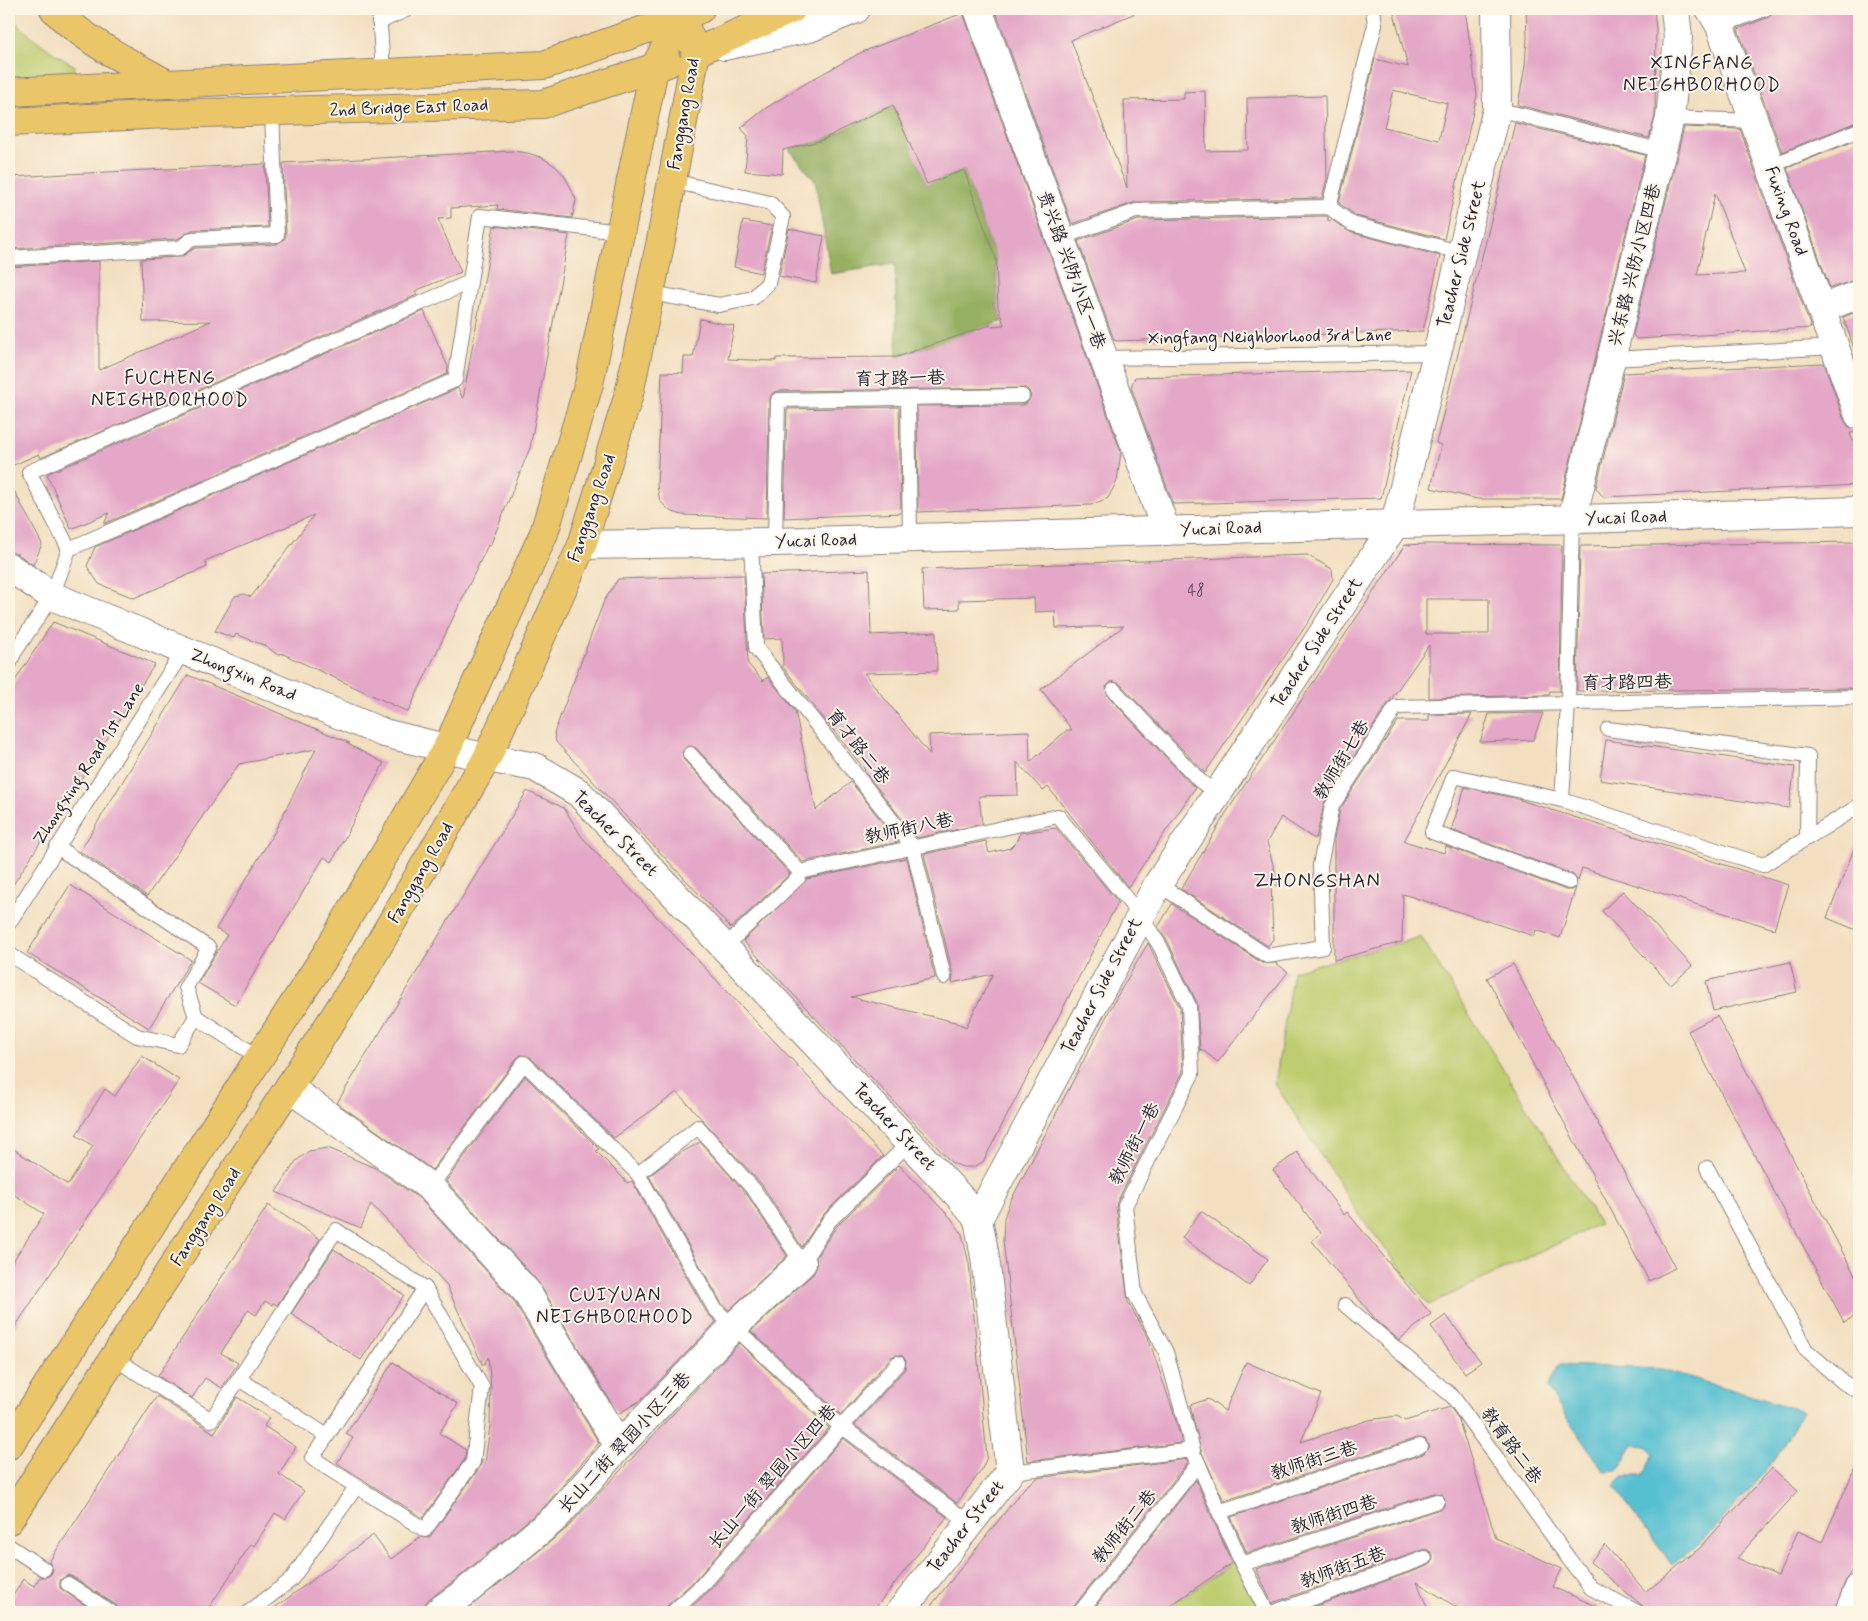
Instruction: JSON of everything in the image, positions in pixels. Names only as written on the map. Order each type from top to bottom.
[{"type":"main road","points":[[54,9],[62,18],[106,48],[167,84]]},
{"type":"main road","name":"2nd Bridge East Road","points":[[9,122],[166,114],[543,104],[654,69],[792,9]]},
{"type":"main road","name":"2nd Bridge East Road","points":[[9,92],[544,65],[691,13]]},
{"type":"main road","name":"Fanggang Road","points":[[9,1520],[360,977],[487,758],[582,545],[629,394],[696,52],[691,13]]},
{"type":"main road","name":"Fanggang Road","points":[[9,1445],[326,956],[447,748],[544,533],[589,384],[654,69],[691,13]]},
{"type":"street","points":[[696,52],[809,28],[856,9]]},
{"type":"street","name":"贵兴路 兴防小区一巷","points":[[978,9],[1102,358],[1166,531]]},
{"type":"street","name":"Teacher Side Street","points":[[978,1219],[1158,884],[1395,524],[1497,109],[1496,9]]},
{"type":"street","name":"兴东路 兴防小区四巷","points":[[1572,519],[1670,118],[1678,38],[1675,9]]},
{"type":"street","name":"Fuxing Road","points":[[1715,17],[1859,415]]},
{"type":"street","points":[[1821,309],[1859,294]]},
{"type":"street","name":"Yucai Road","points":[[582,545],[763,543],[1859,510]]},
{"type":"street","name":"Zhongxin Road","points":[[9,567],[52,596],[384,733],[487,758]]},
{"type":"street","name":"Teacher Street","points":[[487,758],[535,767],[579,794],[959,1196],[978,1219],[985,1257],[1010,1472],[900,1612]]},
{"type":"street","points":[[289,1088],[430,1187],[526,1291],[619,1446]]},
{"type":"street","name":"长山二街 翠园小区三巷","points":[[438,1612],[470,1603],[555,1518],[619,1446],[733,1327],[802,1263]]},
{"type":"street","points":[[1849,1612],[1859,1588]]},
{"type":"lane","points":[[383,73],[379,16],[408,9]]},
{"type":"lane","points":[[1329,207],[1375,25],[1373,9]]},
{"type":"lane","points":[[1715,17],[1765,9]]},
{"type":"lane","points":[[1497,109],[1663,151]]},
{"type":"lane","points":[[9,258],[180,248],[192,239],[277,235],[272,112]]},
{"type":"lane","points":[[1670,118],[1754,121]]},
{"type":"lane","points":[[1770,166],[1859,130]]},
{"type":"lane","points":[[650,293],[719,305],[754,298],[768,283],[783,217],[770,203],[672,181]]},
{"type":"lane","points":[[1060,238],[1136,211],[1329,207],[1352,224],[1462,253]]},
{"type":"lane","points":[[9,665],[14,653],[52,596],[69,548],[455,380],[480,216],[621,232]]},
{"type":"lane","points":[[69,548],[29,472],[470,282]]},
{"type":"lane","points":[[1612,359],[1835,347]]},
{"type":"lane","name":"Xingfang Neighborhood 3rd Lane","points":[[1102,358],[1438,353]]},
{"type":"lane","name":"育才路一巷","points":[[778,400],[1022,396]]},
{"type":"lane","points":[[908,398],[910,538]]},
{"type":"lane","name":"育才路二巷","points":[[778,400],[763,543],[756,648],[913,847],[944,977]]},
{"type":"lane","points":[[1562,800],[1568,703],[1572,519]]},
{"type":"lane","name":"Zhongxing Road 1st Lane","points":[[9,922],[184,650]]},
{"type":"lane","points":[[1114,690],[1199,780],[1217,794]]},
{"type":"lane","name":"育才路四巷","points":[[1396,706],[1859,697]]},
{"type":"lane","name":"教师街七巷","points":[[1158,884],[1267,956],[1324,948],[1320,866],[1332,806],[1396,706]]},
{"type":"lane","points":[[1608,729],[1808,756],[1807,838]]},
{"type":"lane","points":[[690,754],[800,872],[799,877],[724,947]]},
{"type":"lane","points":[[1569,882],[1432,832],[1454,776],[1562,800],[1763,865],[1859,806]]},
{"type":"lane","name":"教师街八巷","points":[[800,872],[1058,816],[1140,915]]},
{"type":"lane","points":[[57,847],[209,948],[186,987],[196,1017],[260,1058]]},
{"type":"lane","name":"教师街一巷","points":[[1140,915],[1160,946],[1189,1006],[1192,1074],[1124,1206],[1135,1294],[1166,1352],[1198,1464],[1242,1564],[1267,1612]]},
{"type":"lane","points":[[9,954],[137,1036],[178,1045],[196,1017]]},
{"type":"lane","points":[[430,1187],[524,1063],[638,1174],[714,1309],[841,1428],[851,1433],[969,1523]]},
{"type":"lane","points":[[638,1174],[698,1127],[755,1191],[802,1263],[829,1221],[909,1143]]},
{"type":"lane","points":[[1706,1168],[1806,1350],[1844,1383],[1859,1391]]},
{"type":"lane","points":[[114,1358],[211,1420],[336,1230],[426,1288],[482,1387],[473,1462],[425,1530],[312,1458],[426,1288]]},
{"type":"lane","name":"教育路二巷","points":[[1345,1306],[1453,1397],[1569,1560],[1592,1588],[1638,1612]]},
{"type":"lane","name":"长山一街 翠园小区四巷","points":[[672,1612],[703,1584],[898,1363]]},
{"type":"lane","points":[[239,1379],[326,1436]]},
{"type":"lane","name":"教师街三巷","points":[[1219,1512],[1420,1446]]},
{"type":"lane","points":[[1010,1472],[1193,1450]]},
{"type":"lane","name":"教师街二巷","points":[[1080,1612],[1198,1464]]},
{"type":"lane","points":[[249,1612],[291,1580],[356,1487]]},
{"type":"lane","name":"教师街四巷","points":[[1242,1564],[1437,1501]]},
{"type":"lane","points":[[9,1546],[44,1569]]},
{"type":"lane","name":"教师街五巷","points":[[1274,1612],[1425,1558]]},
{"type":"lane","points":[[68,1584],[110,1612]]},
{"type":"green space","points":[[9,16],[40,43],[75,66],[72,75],[9,77]]},
{"type":"green space","points":[[894,107],[927,184],[964,170],[996,259],[998,308],[1003,321],[897,357],[895,264],[831,274],[815,181],[789,149],[823,140],[883,110]]},
{"type":"green space","points":[[1421,937],[1599,1224],[1429,1305],[1360,1216],[1275,1084],[1293,971]]},
{"type":"green space","points":[[1235,1562],[1261,1612],[1161,1612]]},
{"type":"water","points":[[1559,1365],[1662,1369],[1803,1411],[1777,1456],[1749,1490],[1702,1542],[1672,1565],[1614,1486],[1623,1476],[1642,1476],[1654,1454],[1646,1446],[1633,1445],[1618,1470],[1604,1471],[1547,1388]]},
{"type":"building","points":[[995,9],[1145,9],[1071,40],[1127,188],[1124,100],[1184,99],[1184,92],[1205,91],[1206,151],[1248,150],[1247,98],[1325,96],[1327,178],[1322,198],[1136,202],[1072,224]]},
{"type":"building","points":[[1393,9],[1465,9],[1477,95],[1444,239],[1356,216],[1339,203],[1375,59],[1408,67]],"holes":[[[1393,90],[1447,103],[1439,140],[1384,127]]]},
{"type":"building","points":[[1526,9],[1654,9],[1656,29],[1655,116],[1649,138],[1518,105],[1525,66]]},
{"type":"building","points":[[1774,9],[1859,9],[1859,121],[1782,152],[1738,29],[1769,17]]},
{"type":"building","points":[[963,13],[1121,452],[1117,481],[1108,498],[1091,505],[918,512],[917,406],[1023,405],[1027,403],[1031,396],[1026,388],[778,391],[773,393],[769,400],[767,518],[682,515],[670,511],[660,501],[657,486],[662,372],[683,373],[684,357],[693,357],[700,319],[734,326],[728,359],[776,361],[776,358],[897,357],[987,326],[1004,325],[998,307],[996,259],[964,170],[927,184],[893,105],[823,140],[783,150],[782,174],[745,171],[748,136],[741,128],[766,108],[862,52]]},
{"type":"building","points":[[1515,123],[1645,155],[1561,499],[1477,499],[1431,488],[1441,445],[1436,443]]},
{"type":"building","points":[[1684,127],[1740,129],[1811,328],[1637,339],[1633,335]],"holes":[[[1715,193],[1745,273],[1697,275]]]},
{"type":"building","points":[[1859,139],[1859,279],[1830,288],[1787,168]]},
{"type":"building","points":[[513,151],[543,158],[564,175],[576,200],[572,218],[497,209],[498,205],[451,208],[451,218],[438,219],[461,272],[415,291],[417,295],[41,458],[39,454],[9,467],[9,267],[99,261],[99,370],[211,321],[143,322],[141,259],[181,257],[195,248],[277,244],[284,239],[286,235],[283,163]]},
{"type":"building","points":[[265,164],[268,227],[192,230],[177,239],[9,249],[9,177]]},
{"type":"building","points":[[1326,216],[1328,221],[1332,220],[1350,232],[1440,256],[1423,331],[1116,341],[1114,340],[1078,241],[1138,220]]},
{"type":"building","points":[[743,221],[772,226],[761,273],[734,267]]},
{"type":"building","points":[[494,226],[569,235],[530,448],[490,546],[488,545],[408,712],[281,653],[279,656],[266,646],[236,634],[234,638],[215,631],[235,596],[244,594],[251,597],[314,515],[205,561],[207,567],[134,598],[99,584],[87,566],[95,547],[458,388],[463,399]]},
{"type":"building","points":[[789,229],[824,236],[816,283],[779,276]]},
{"type":"building","points":[[424,311],[448,367],[447,374],[104,524],[109,513],[71,529],[47,474]]},
{"type":"building","points":[[1859,311],[1859,355],[1857,356],[1843,317]]},
{"type":"building","points":[[1824,363],[1844,420],[1849,427],[1859,430],[1859,432],[1850,433],[1859,458],[1859,485],[1603,497],[1596,488],[1624,373]]},
{"type":"building","points":[[1411,370],[1381,498],[1173,504],[1131,387],[1135,377]]},
{"type":"building","points":[[899,407],[901,513],[784,518],[787,409]]},
{"type":"building","points":[[9,481],[42,544],[33,565],[18,554],[9,552]]},
{"type":"building","points":[[1859,542],[1859,688],[1577,691],[1580,546]]},
{"type":"building","points":[[1405,545],[1562,545],[1560,691],[1550,691],[1549,695],[1429,698],[1429,645],[1389,702],[1325,801],[1316,838],[1313,838],[1281,817],[1267,842],[1279,887],[1271,882],[1273,939],[1268,946],[1181,889],[1226,813]],"holes":[[[1426,599],[1489,599],[1489,634],[1426,634]]]},
{"type":"building","points":[[1307,555],[1332,569],[1333,579],[1309,621],[1205,773],[1120,684],[1112,681],[1106,687],[1108,696],[1195,788],[1128,887],[1048,787],[1043,791],[1017,762],[1018,795],[979,796],[982,824],[917,838],[782,666],[782,638],[764,639],[761,574],[869,570],[871,635],[936,632],[937,671],[864,673],[930,755],[929,735],[1029,731],[1030,762],[1067,730],[1072,730],[1041,689],[1124,626],[1056,628],[1055,611],[1035,612],[1034,598],[959,600],[959,609],[924,610],[922,569]]},
{"type":"building","points":[[744,575],[748,664],[763,681],[768,677],[795,711],[816,810],[851,782],[898,842],[803,862],[696,748],[688,746],[682,752],[684,760],[790,874],[731,928],[556,742],[554,733],[604,601],[618,579]]},
{"type":"building","points":[[53,622],[155,664],[9,891],[9,690]]},
{"type":"building","points":[[188,675],[350,743],[346,743],[384,763],[332,862],[324,857],[235,1005],[198,983],[227,935],[216,929],[275,831],[316,749],[239,764],[147,896],[80,851]]},
{"type":"building","points":[[1543,713],[1533,740],[1480,742],[1489,714]]},
{"type":"building","points":[[1472,714],[1404,841],[1444,853],[1446,846],[1566,890],[1576,887],[1560,938],[1536,930],[1534,936],[1403,894],[1402,942],[1334,960],[1334,839],[1340,809],[1398,721],[1429,721],[1429,715]]},
{"type":"building","points":[[1606,740],[1795,767],[1789,808],[1600,780]]},
{"type":"building","points":[[1465,787],[1514,798],[1788,885],[1774,929],[1582,868],[1578,881],[1572,874],[1451,830]]},
{"type":"building","points":[[527,791],[564,808],[582,837],[600,857],[883,1156],[823,1215],[802,1247],[762,1185],[677,1092],[614,1138],[530,1057],[521,1055],[432,1170],[337,1103]]},
{"type":"building","points":[[1056,828],[1118,902],[983,1162],[973,1167],[963,1167],[952,1163],[743,941],[807,879],[907,858],[935,978],[851,997],[955,1022],[966,1027],[993,974],[952,983],[953,975],[924,854],[986,841],[989,853],[1010,848],[1016,842],[1020,833]]},
{"type":"building","points":[[1859,839],[1859,931],[1827,918]]},
{"type":"building","points":[[70,885],[191,960],[149,1028],[27,953]]},
{"type":"building","points":[[1623,891],[1692,966],[1671,985],[1602,911]]},
{"type":"building","points":[[1172,904],[1262,963],[1276,963],[1288,972],[1218,1062],[1201,1049],[1200,1051],[1197,1003],[1168,942],[1158,927]]},
{"type":"building","points":[[1148,943],[1180,1008],[1183,1072],[1116,1207],[1128,1302],[1148,1337],[1182,1443],[1028,1461],[1003,1240],[1004,1218],[1009,1204],[1115,1000]]},
{"type":"building","points":[[1790,962],[1797,992],[1713,1011],[1706,981]]},
{"type":"building","points":[[1513,964],[1675,1268],[1649,1281],[1487,978]]},
{"type":"building","points":[[1717,1016],[1859,1283],[1859,1314],[1844,1322],[1688,1031]]},
{"type":"building","points":[[142,1056],[179,1080],[9,1336],[9,1267],[44,1214],[9,1191],[9,1146],[68,1185],[93,1146],[76,1135],[105,1089],[115,1096]]},
{"type":"building","points":[[525,1076],[599,1149],[596,1151],[627,1183],[632,1181],[707,1313],[716,1322],[641,1400],[618,1414],[539,1283],[446,1181]]},
{"type":"building","points":[[700,1142],[748,1196],[787,1256],[729,1310],[722,1304],[649,1176],[674,1157]]},
{"type":"building","points":[[328,1148],[375,1168],[420,1199],[513,1300],[599,1443],[544,1507],[454,1581],[429,1599],[424,1605],[423,1612],[269,1612],[373,1535],[391,1559],[420,1537],[429,1538],[480,1467],[482,1460],[485,1463],[490,1426],[491,1388],[488,1357],[483,1366],[446,1284],[371,1204],[361,1228],[276,1192],[296,1161],[309,1151]]},
{"type":"building","points":[[1297,1152],[1344,1215],[1347,1212],[1431,1314],[1399,1340],[1376,1320],[1312,1241],[1321,1233],[1273,1170]]},
{"type":"building","points":[[899,1165],[951,1218],[962,1234],[969,1264],[987,1457],[981,1471],[957,1503],[855,1425],[905,1369],[906,1361],[903,1356],[896,1355],[891,1357],[841,1415],[751,1331],[813,1274],[817,1267],[816,1257],[836,1227]]},
{"type":"building","points":[[268,1205],[320,1239],[277,1305],[273,1303],[272,1305],[265,1301],[256,1315],[248,1310],[221,1353],[238,1363],[222,1388],[205,1378],[192,1398],[158,1376]]},
{"type":"building","points":[[1201,1211],[1268,1259],[1249,1286],[1182,1238]]},
{"type":"building","points":[[334,1249],[404,1295],[361,1360],[291,1314]]},
{"type":"building","points":[[1446,1315],[1481,1362],[1465,1373],[1431,1326]]},
{"type":"building","points":[[739,1343],[829,1428],[697,1578],[667,1606],[664,1612],[464,1612],[567,1528]]},
{"type":"building","points":[[393,1362],[458,1404],[439,1433],[466,1450],[465,1459],[423,1518],[337,1463],[353,1438],[346,1434]]},
{"type":"building","points":[[1246,1362],[1321,1394],[1301,1442],[1369,1420],[1397,1416],[1405,1421],[1450,1407],[1458,1418],[1496,1538],[1562,1569],[1553,1587],[1609,1612],[1464,1612],[1417,1582],[1429,1612],[1299,1612],[1428,1566],[1432,1563],[1433,1556],[1426,1549],[1272,1603],[1256,1569],[1440,1509],[1444,1506],[1445,1499],[1442,1494],[1434,1493],[1247,1553],[1231,1517],[1423,1454],[1429,1447],[1425,1439],[1417,1438],[1224,1501],[1201,1451],[1190,1405],[1208,1399],[1225,1411]]},
{"type":"building","points":[[157,1396],[214,1433],[237,1397],[269,1418],[264,1426],[296,1447],[279,1474],[304,1491],[285,1519],[275,1513],[254,1546],[251,1544],[206,1612],[120,1612],[116,1605],[68,1575],[60,1580],[60,1588],[95,1612],[9,1612],[9,1603],[23,1579],[34,1586],[40,1577],[47,1577],[51,1574],[53,1569],[49,1562]]},
{"type":"building","points":[[843,1438],[947,1517],[872,1612],[686,1612],[710,1590]]},
{"type":"building","points":[[1188,1459],[1188,1462],[1071,1612],[926,1612],[1025,1487],[1037,1478]]},
{"type":"building","points":[[1859,1459],[1859,1554],[1845,1582],[1834,1612],[1650,1612],[1590,1562],[1605,1545],[1646,1592],[1700,1548],[1772,1468],[1798,1491],[1737,1558],[1778,1576],[1798,1531],[1822,1542]]},
{"type":"building","points":[[1196,1480],[1232,1563],[1161,1612],[1091,1612]]},
{"type":"district","name":"XINGFANG NEIGHBORHOOD","points":[[1702,74]]},
{"type":"district","name":"FUCHENG NEIGHBORHOOD","points":[[170,389]]},
{"type":"district","name":"ZHONGSHAN","points":[[1317,881]]},
{"type":"district","name":"CUIYUAN NEIGHBORHOOD","points":[[615,1306]]}]
